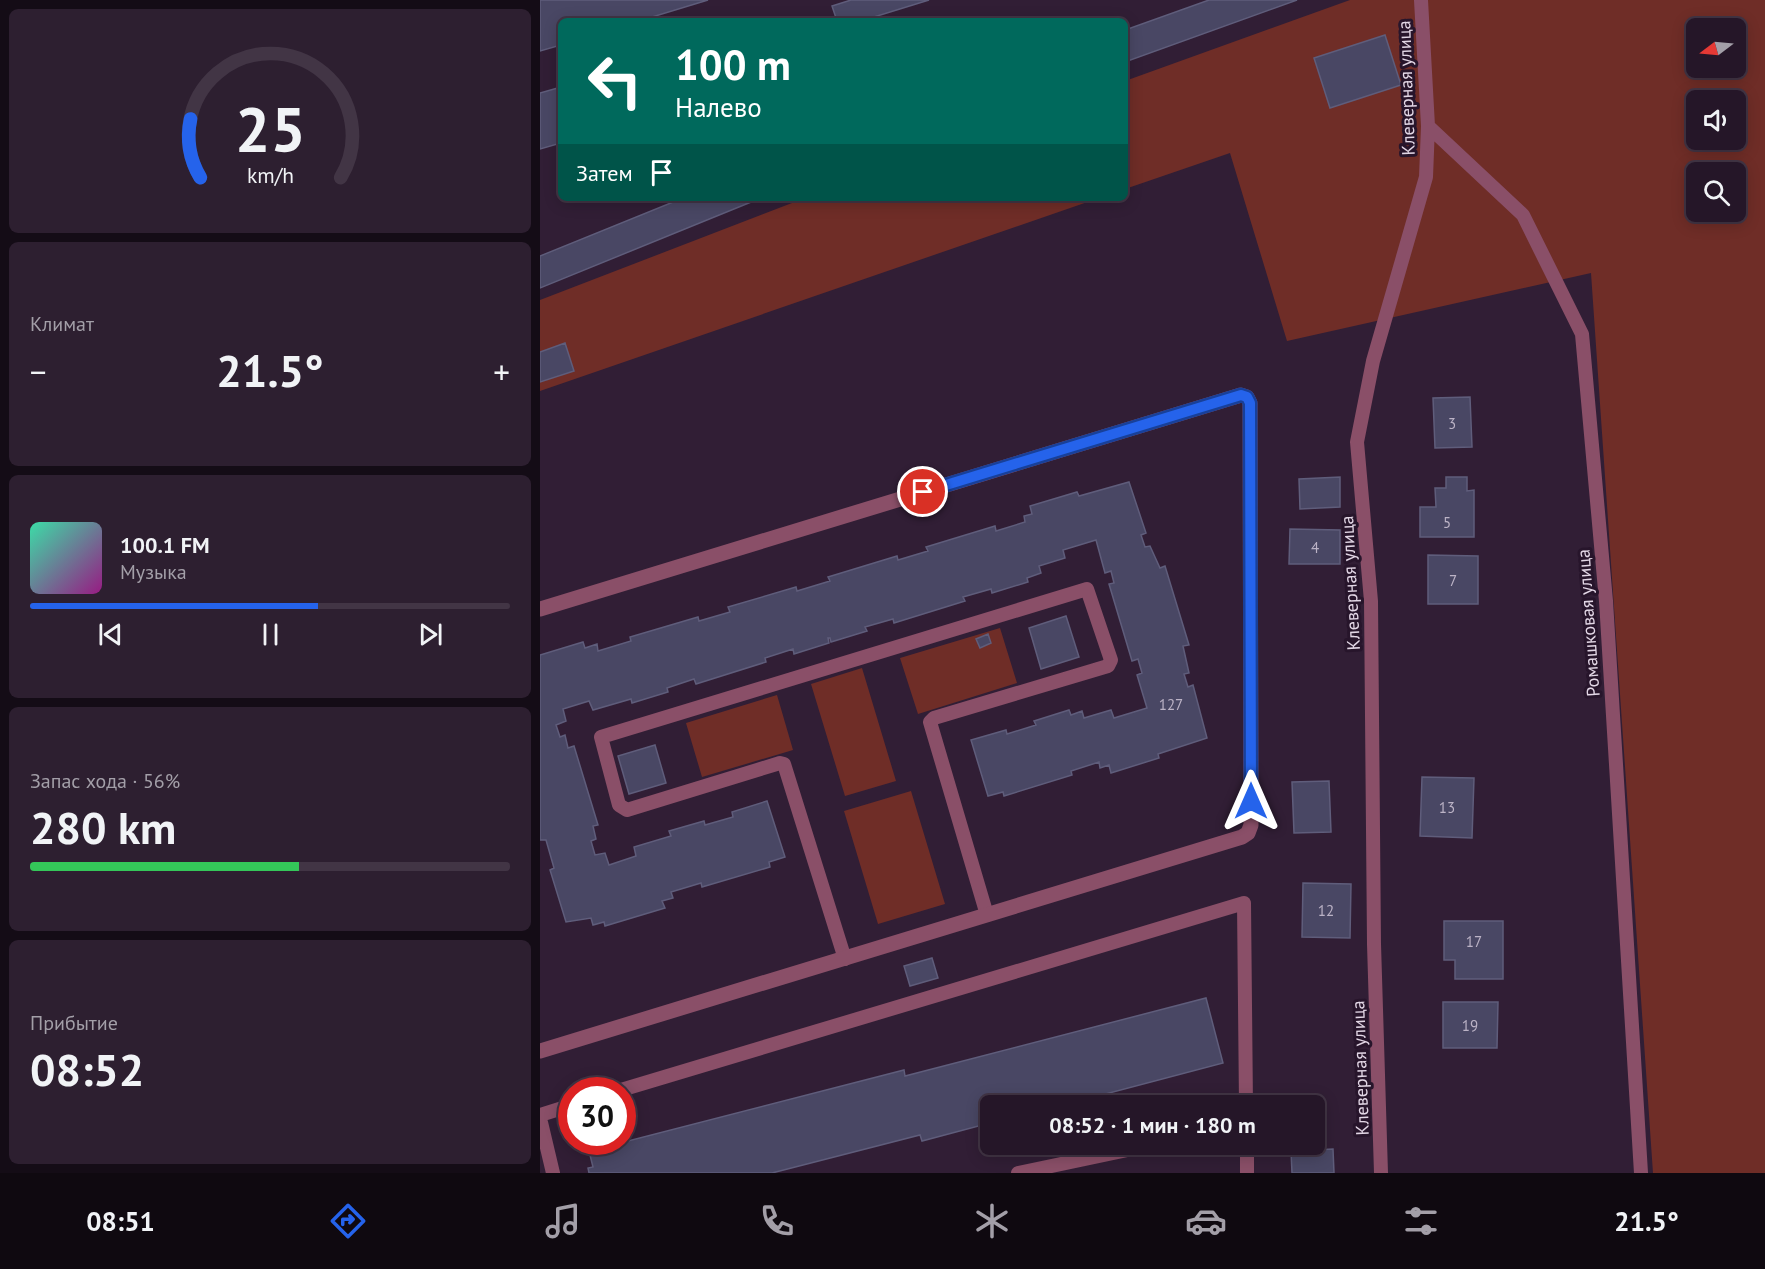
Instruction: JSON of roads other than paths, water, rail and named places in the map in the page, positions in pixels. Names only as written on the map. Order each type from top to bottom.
[{"type":"street","points":[[540,609],[1241,395],[1247,397],[1250,403],[1251,825],[1248,833],[1242,837],[540,1051]]},
{"type":"lane","name":"Клеверная улица","points":[[1381,1173],[1374,944],[1371,601],[1357,442],[1372,361],[1426,177],[1428,126],[1421,0]]},
{"type":"lane","name":"Ромашковая улица","points":[[1428,126],[1523,215],[1582,334],[1606,601],[1641,1173]]},
{"type":"lane","points":[[845,959],[784,764],[627,810],[619,805],[601,737],[1088,589],[1111,660],[1108,666],[934,718],[930,722],[987,915]]},
{"type":"lane","points":[[636,1086],[1245,903],[1246,1095]]},
{"type":"lane","points":[[553,1173],[540,1116],[558,1110]]},
{"type":"lane","points":[[1018,1173],[1104,1155]]},
{"type":"lane","points":[[1246,1155],[1247,1173]]}]
